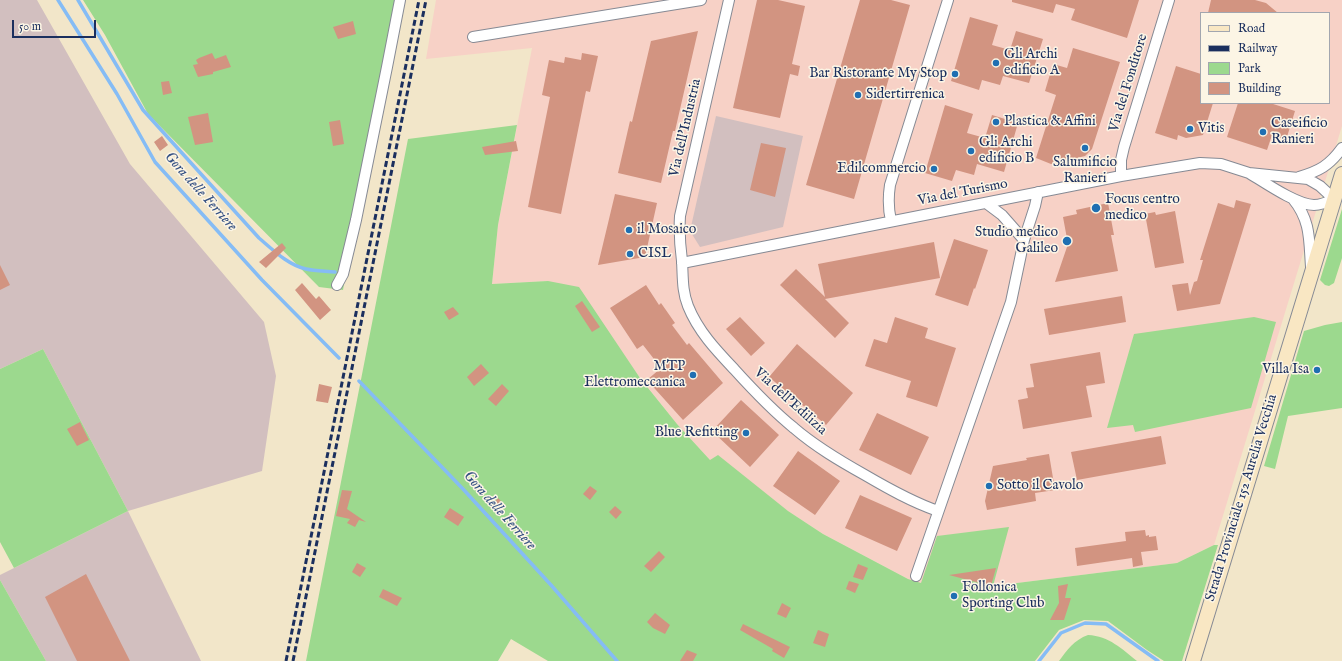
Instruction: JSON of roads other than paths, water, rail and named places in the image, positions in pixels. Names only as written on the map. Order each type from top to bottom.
[{"type":"main road","name":"Strada Provinciale 152 Aurelia Vecchia","points":[[1193,661],[1342,174]]},
{"type":"street","points":[[337,285],[343,274],[356,220],[388,67],[400,0]]},
{"type":"street","points":[[473,37],[701,0]]},
{"type":"street","name":"Via dell'Industria","points":[[682,262],[680,246],[680,216],[729,0]]},
{"type":"street","points":[[891,221],[888,207],[890,185],[948,0]]},
{"type":"street","name":"Via del Fonditore","points":[[1121,176],[1121,160],[1124,147],[1169,0]]},
{"type":"street","name":"Via del Turismo","points":[[1298,178],[1311,174],[1327,166],[1342,148]]},
{"type":"street","name":"Via del Turismo","points":[[682,262],[1121,176],[1200,163],[1221,164],[1249,173],[1308,180],[1314,182],[1334,199]]},
{"type":"street","name":"Via del Turismo","points":[[1249,173],[1292,198],[1308,205],[1315,205],[1334,199]]},
{"type":"street","points":[[916,576],[1011,302],[1024,240],[1038,192]]},
{"type":"street","name":"Via del Turismo","points":[[1292,198],[1301,209],[1308,228],[1312,272]]},
{"type":"street","points":[[986,203],[1002,215],[1024,240]]},
{"type":"street","name":"Via dell'Edilizia","points":[[682,262],[682,280],[692,316],[716,350],[755,392],[794,428],[830,455],[903,497],[938,511]]},
{"type":"waterway","name":"Gora delle Ferriere","points":[[58,0],[117,94],[155,162],[262,280],[339,358]]},
{"type":"waterway","points":[[78,0],[143,110],[259,238],[281,256],[299,267],[335,272]]},
{"type":"waterway","name":"Gora delle Ferriere","points":[[359,381],[463,489],[551,585],[617,661]]},
{"type":"waterway","name":"Gora delle Ferriere","points":[[1039,661],[1061,633],[1085,623],[1106,624],[1158,661]]},
{"type":"railway","points":[[286,661],[419,0]]},
{"type":"railway","points":[[293,661],[426,0]]},
{"type":"place","name":"Gli Archi edificio A","points":[[996,63]]},
{"type":"place","name":"Bar Ristorante My Stop","points":[[955,74]]},
{"type":"place","name":"Sidertirrenica","points":[[858,95]]},
{"type":"place","name":"Plastica & Affini","points":[[996,122]]},
{"type":"place","name":"Vitis","points":[[1190,129]]},
{"type":"place","name":"Caseificio Ranieri","points":[[1263,132]]},
{"type":"place","name":"Salumificio Ranieri","points":[[1085,148]]},
{"type":"place","name":"Gli Archi edificio B","points":[[971,151]]},
{"type":"place","name":"Edilcommercio","points":[[934,169]]},
{"type":"place","name":"Focus centro medico","points":[[1096,208]]},
{"type":"place","name":"il Mosaico","points":[[629,230]]},
{"type":"place","name":"Studio medico Galileo","points":[[1067,241]]},
{"type":"place","name":"CISL","points":[[630,254]]},
{"type":"place","name":"Villa Isa","points":[[1317,370]]},
{"type":"place","name":"MTP Elettromeccanica","points":[[693,375]]},
{"type":"place","name":"Blue Refitting","points":[[746,433]]},
{"type":"place","name":"Sotto il Cavolo","points":[[989,486]]},
{"type":"place","name":"Follonica Sporting Club","points":[[954,596]]}]
